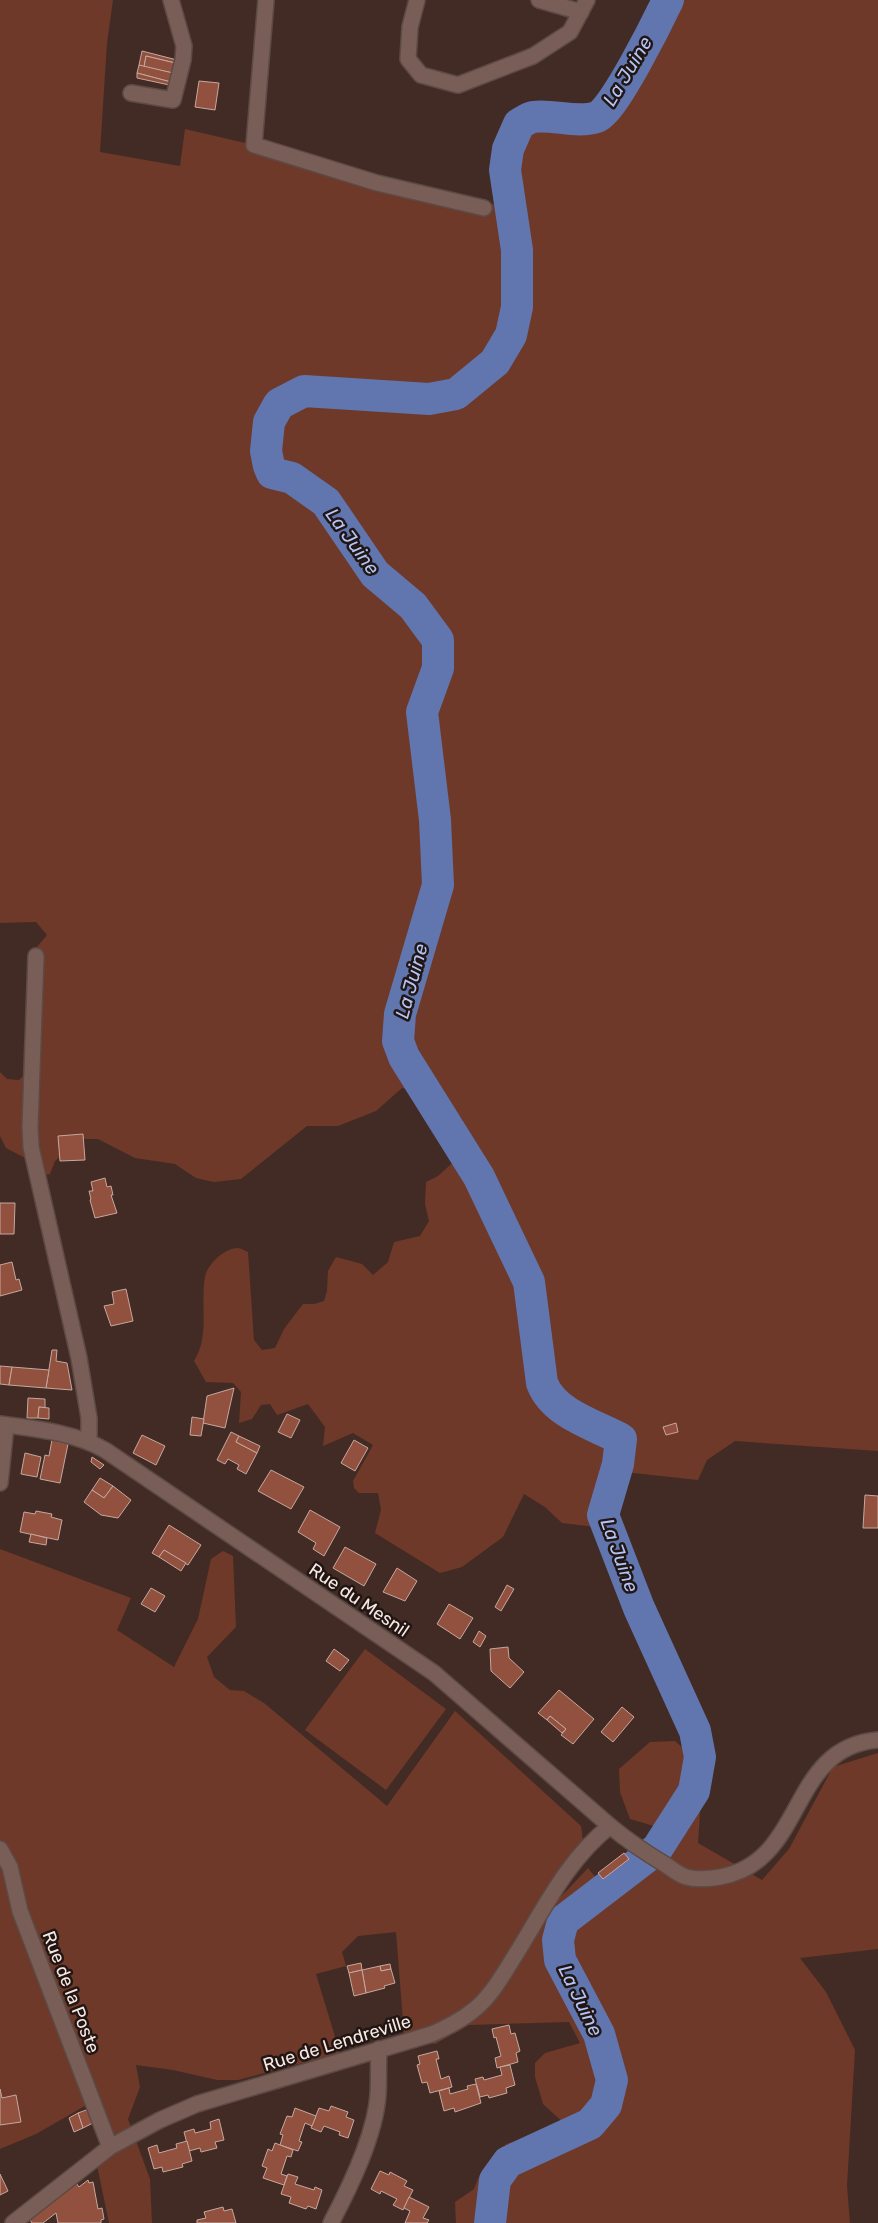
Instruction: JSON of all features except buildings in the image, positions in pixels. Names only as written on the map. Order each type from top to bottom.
[{"type":"street","points":[[131,93],[173,100],[183,60],[184,46],[171,0]]},
{"type":"street","points":[[266,0],[254,145],[377,183],[484,208]]},
{"type":"street","points":[[416,0],[410,27],[408,59],[421,75],[458,85],[533,56],[570,32],[584,6],[539,0]]},
{"type":"street","points":[[36,956],[30,1127],[31,1147],[79,1358],[89,1418],[89,1441]]},
{"type":"street","points":[[0,1483],[3,1424]]},
{"type":"street","name":"Rue du Mesnil","points":[[3,1424],[49,1431],[89,1441],[434,1673],[610,1826],[638,1848],[685,1877],[707,1879],[728,1876],[753,1865],[770,1850],[785,1828],[816,1773],[831,1758],[849,1747],[878,1740]]},
{"type":"street","name":"Rue de Lendreville","points":[[13,2223],[110,2147],[160,2120],[197,2104],[378,2048],[432,2034],[456,2022],[476,2008],[499,1981],[572,1863],[592,1841],[610,1826]]},
{"type":"street","name":"Rue de la Poste","points":[[0,1849],[10,1867],[20,1911],[110,2147]]},
{"type":"street","points":[[331,2223],[352,2181],[370,2129],[378,2097],[378,2048]]},
{"type":"shaded area","points":[[0,0],[113,0],[107,43],[100,152],[180,166],[185,129],[254,145],[484,208],[496,203],[492,179],[492,154],[495,144],[505,127],[512,119],[530,110],[540,108],[583,111],[597,106],[652,0],[878,0],[878,1451],[735,1441],[707,1460],[698,1480],[624,1472],[624,1489],[616,1515],[596,1527],[562,1523],[545,1507],[524,1494],[503,1537],[462,1567],[440,1573],[375,1533],[381,1510],[378,1493],[359,1493],[354,1488],[353,1481],[373,1445],[353,1433],[323,1446],[325,1427],[308,1404],[277,1415],[270,1404],[261,1405],[252,1419],[239,1423],[241,1392],[233,1383],[206,1382],[194,1361],[202,1341],[206,1272],[217,1258],[233,1249],[239,1248],[248,1252],[254,1340],[262,1350],[275,1348],[284,1329],[303,1304],[314,1304],[324,1301],[327,1291],[328,1271],[336,1257],[362,1264],[373,1275],[388,1262],[394,1242],[420,1236],[429,1221],[425,1204],[426,1182],[438,1176],[469,1148],[462,1119],[438,1096],[402,1088],[376,1111],[338,1126],[307,1126],[241,1179],[214,1182],[196,1178],[175,1164],[135,1158],[98,1139],[81,1139],[55,1161],[50,1174],[37,1176],[29,1160],[6,1148],[0,1136],[0,1072],[7,1079],[19,1080],[31,1069],[31,965],[36,948],[47,935],[36,922],[0,923]]},
{"type":"shaded area","points":[[0,1549],[131,1598],[117,1630],[174,1667],[198,1619],[211,1559],[223,1551],[233,1556],[236,1627],[207,1657],[214,1677],[230,1690],[244,1691],[264,1703],[387,1806],[455,1711],[581,1826],[583,1841],[545,1891],[555,1903],[588,1868],[609,1894],[640,1868],[645,1876],[674,1846],[654,1826],[630,1819],[620,1792],[619,1769],[650,1742],[675,1741],[703,1766],[698,1843],[762,1880],[789,1849],[833,1767],[878,1753],[878,1949],[800,1958],[826,1992],[855,2050],[847,2186],[850,2223],[456,2223],[455,2202],[474,2189],[479,2176],[506,2144],[567,2126],[543,2104],[535,2077],[535,2063],[545,2053],[580,2043],[569,2022],[469,2025],[435,2044],[404,2034],[396,1932],[358,1936],[342,1952],[346,1966],[316,1974],[340,2053],[238,2080],[217,2080],[173,2070],[136,2065],[140,2087],[128,2119],[150,2179],[152,2223],[109,2223],[94,2151],[106,2146],[90,2103],[36,2134],[0,2149]]},
{"type":"shaded area","points":[[365,1649],[446,1709],[386,1790],[305,1730]]},
{"type":"waterway","name":"La Juine","points":[[490,2223],[495,2180],[508,2162],[590,2124],[606,2105],[612,2080],[599,2034],[560,1960],[558,1940],[563,1921],[657,1849],[694,1791],[700,1757],[695,1731],[639,1608],[603,1515],[618,1464],[621,1439],[575,1417],[555,1403],[548,1394],[542,1383],[529,1282],[479,1177],[404,1057],[398,1041],[400,1014],[438,885],[435,820],[422,712],[438,668],[438,640],[413,606],[375,574],[326,502],[292,478],[272,473],[266,451],[269,422],[279,404],[304,391],[429,399],[456,394],[495,362],[511,335],[517,307],[517,250],[505,170],[508,149],[519,124],[527,119],[541,116],[582,120],[597,117],[614,99],[624,83],[668,0]]}]
